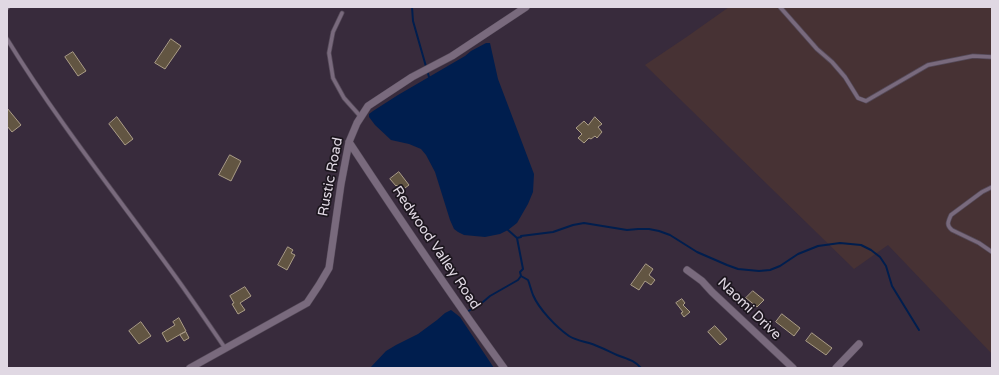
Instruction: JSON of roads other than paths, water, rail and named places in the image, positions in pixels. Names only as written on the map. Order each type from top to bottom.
[{"type":"street","name":"Rustic Road","points":[[190,368],[307,303],[319,286],[329,268],[341,184],[349,142],[357,123],[368,106],[412,77],[452,56],[526,7]]},
{"type":"street","name":"Redwood Valley Road","points":[[349,142],[408,232],[504,368]]},
{"type":"street","name":"Naomi Drive","points":[[687,270],[702,281],[793,368]]},
{"type":"street","points":[[836,368],[859,344]]},
{"type":"lane","points":[[780,7],[817,49],[845,77],[858,98],[866,101],[928,65],[973,56],[992,57]]},
{"type":"lane","points":[[342,12],[333,32],[329,53],[333,78],[344,98],[361,117]]},
{"type":"lane","points":[[7,39],[69,132],[181,284],[224,348]]},
{"type":"lane","points":[[992,187],[982,192],[951,215],[948,225],[952,230],[979,243],[992,252]]},
{"type":"water","points":[[486,43],[490,43],[498,79],[534,174],[533,192],[517,223],[500,234],[485,237],[464,235],[454,229],[435,172],[426,155],[421,149],[409,144],[391,140],[375,125],[369,117],[369,114]]},
{"type":"water","points":[[451,310],[460,317],[494,368],[370,368],[386,351],[418,334]]},
{"type":"waterway","points":[[412,7],[413,21],[429,77]]},
{"type":"waterway","points":[[517,238],[521,236],[553,232],[584,223],[627,230],[649,229],[670,235],[697,252],[727,265],[738,269],[759,271],[770,270],[780,266],[798,254],[818,246],[840,243],[861,245],[880,257],[886,266],[892,286],[919,330]]},
{"type":"waterway","points":[[467,312],[490,296],[518,280],[521,276],[520,272],[523,269],[517,238],[508,230]]},
{"type":"waterway","points":[[521,276],[528,280],[533,295],[544,312],[553,323],[569,336],[630,360],[641,368]]}]
